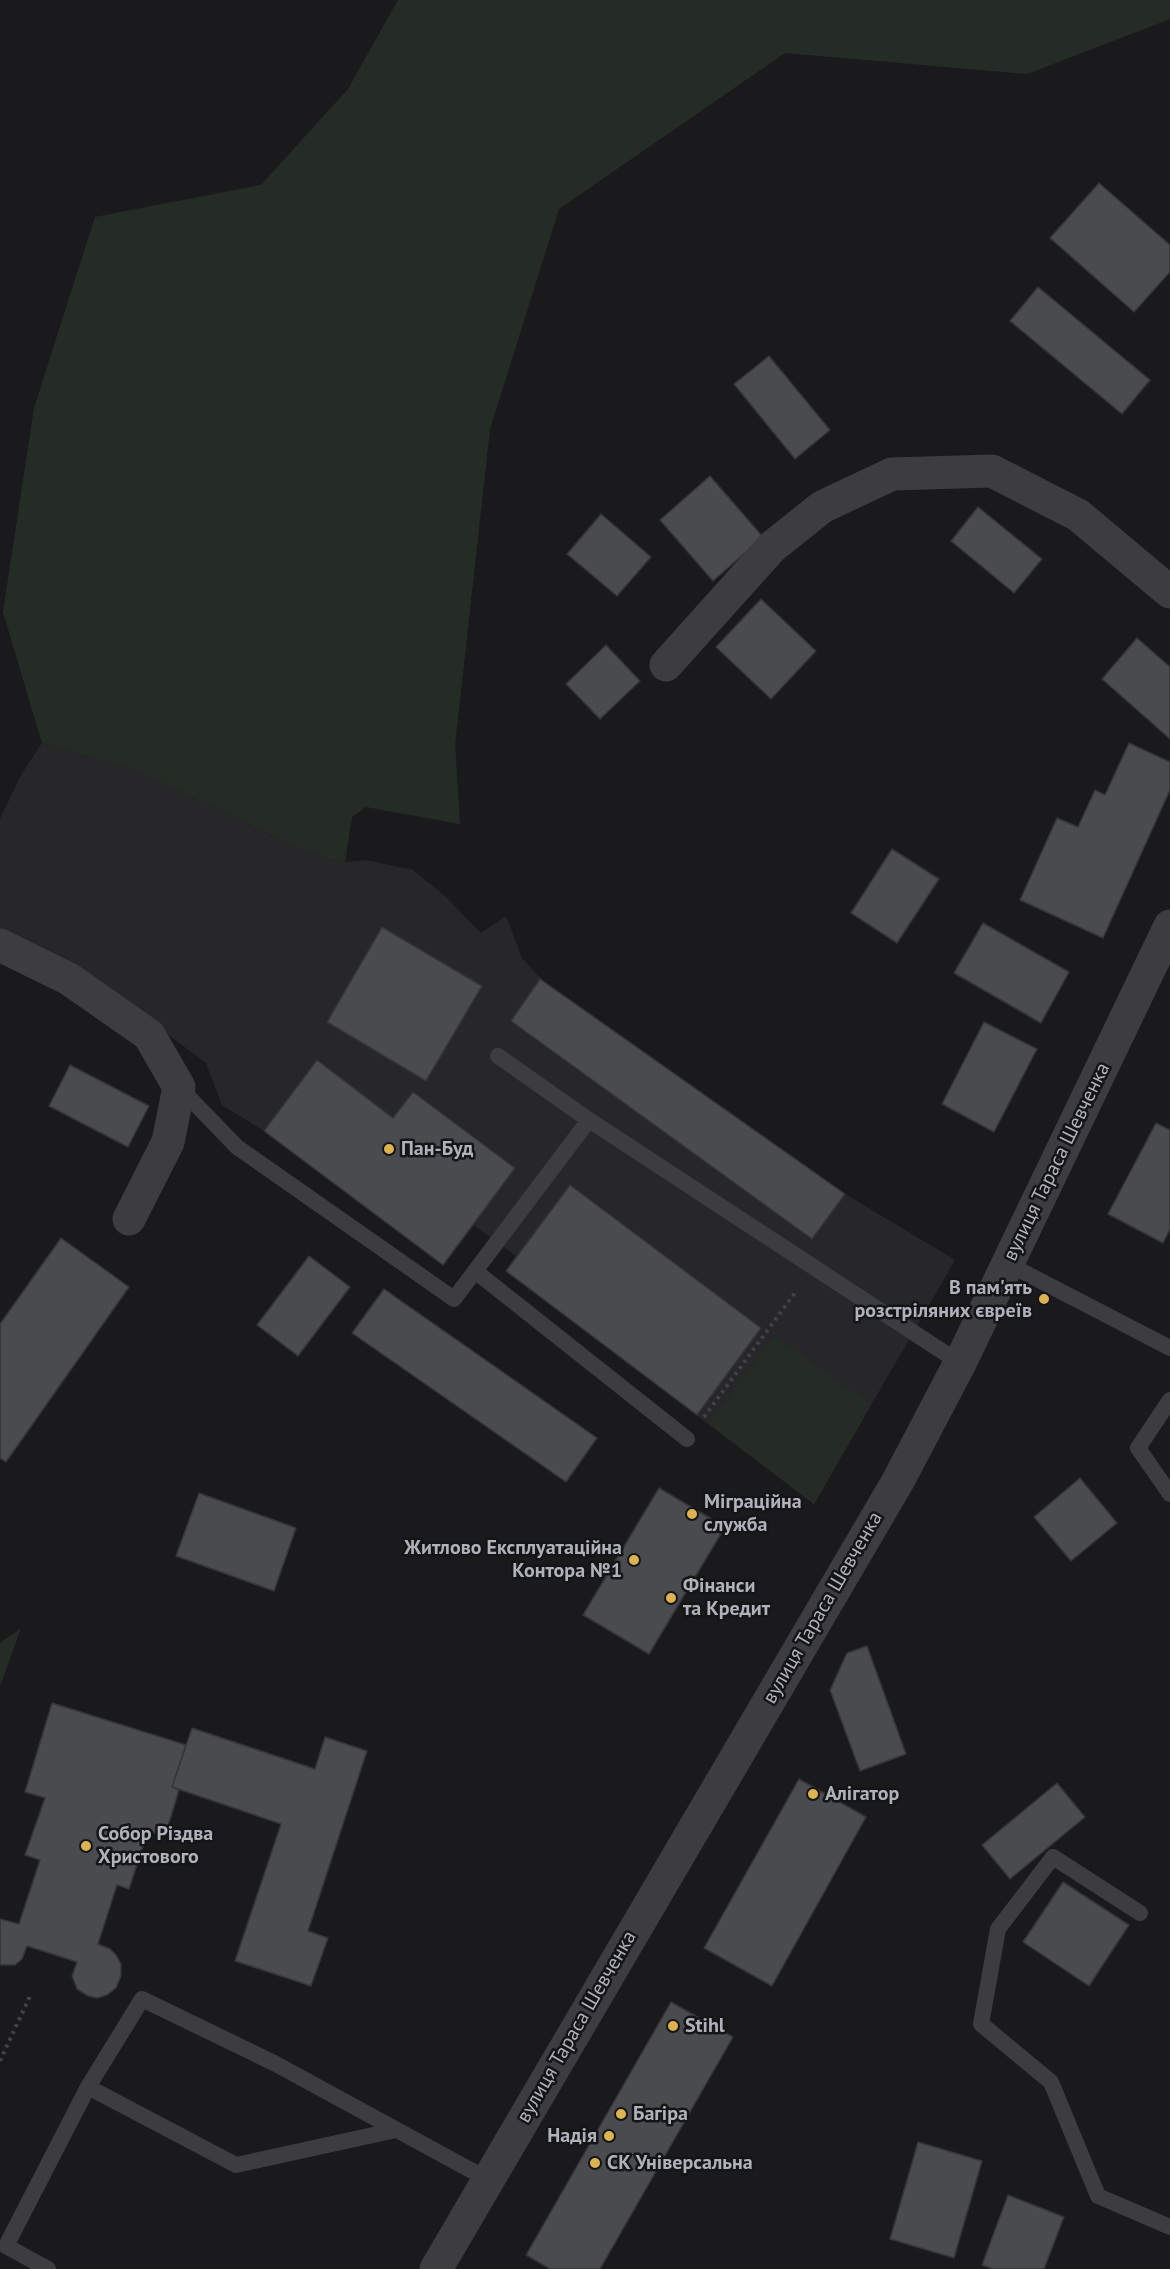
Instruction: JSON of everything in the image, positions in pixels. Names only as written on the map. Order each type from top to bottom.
[{"type":"street","points":[[666,665],[772,547],[822,507],[892,474],[992,471],[1078,515],[1170,592]]},
{"type":"street","name":"вулиця Тараса Шевченка","points":[[436,2269],[898,1481],[960,1363],[1170,926]]},
{"type":"street","points":[[0,945],[69,979],[149,1035],[179,1087],[168,1142],[129,1219]]},
{"type":"lane","points":[[498,1056],[589,1120],[960,1363]]},
{"type":"lane","points":[[179,1087],[237,1147],[454,1299],[589,1120]]},
{"type":"lane","points":[[1008,1264],[1170,1348]]},
{"type":"lane","points":[[475,1271],[687,1439]]},
{"type":"lane","points":[[1170,1400],[1138,1448],[1170,1494]]},
{"type":"lane","points":[[1140,1914],[1053,1857],[998,1929],[981,2024],[1052,2082],[1098,2196],[1170,2227]]},
{"type":"lane","points":[[48,2269],[6,2246],[88,2087],[142,1999],[274,2063],[487,2179]]},
{"type":"lane","points":[[88,2087],[236,2165],[396,2130]]},
{"type":"path","points":[[687,1439],[813,1268]]},
{"type":"path","points":[[0,2061],[32,1994]]},
{"type":"shaded area","points":[[398,0],[1170,0],[1170,19],[1027,74],[785,53],[559,209],[490,429],[455,745],[460,824],[366,807],[352,817],[345,862],[313,855],[135,770],[42,743],[3,612],[34,408],[95,217],[261,185],[348,89]]},
{"type":"shaded area","points":[[42,743],[135,770],[313,855],[345,862],[366,860],[413,870],[445,896],[481,933],[506,916],[522,958],[541,979],[845,1194],[955,1260],[814,1504],[506,1271],[516,1256],[473,1225],[443,1265],[264,1131],[222,1105],[206,1063],[105,987],[0,936],[0,819],[21,775]]},
{"type":"shaded area","points":[[774,1335],[871,1405],[814,1504],[709,1424]]},
{"type":"shaded area","points":[[21,1628],[0,1686],[0,1643]]},
{"type":"building","points":[[1099,183],[1170,245],[1170,272],[1134,312],[1050,238]]},
{"type":"building","points":[[1038,287],[1150,380],[1122,414],[1010,321]]},
{"type":"building","points":[[769,356],[830,430],[795,459],[734,384]]},
{"type":"building","points":[[710,476],[763,537],[713,581],[660,520]]},
{"type":"building","points":[[978,507],[1042,559],[1014,593],[951,541]]},
{"type":"building","points":[[601,514],[651,557],[617,596],[567,554]]},
{"type":"building","points":[[761,599],[816,651],[771,699],[716,647]]},
{"type":"building","points":[[1137,638],[1170,667],[1170,739],[1102,679]]},
{"type":"building","points":[[606,645],[640,681],[600,719],[566,684]]},
{"type":"building","points":[[1129,743],[1170,762],[1170,790],[1103,938],[1020,900],[1057,818],[1078,827],[1095,790],[1105,795]]},
{"type":"building","points":[[892,849],[939,879],[897,943],[851,913]]},
{"type":"building","points":[[983,923],[1069,972],[1041,1023],[954,973]]},
{"type":"building","points":[[382,927],[482,986],[426,1081],[327,1022]]},
{"type":"building","points":[[540,979],[845,1194],[812,1239],[511,1021]]},
{"type":"building","points":[[984,1022],[1037,1049],[994,1132],[942,1104]]},
{"type":"building","name":"Пан-Буд","points":[[317,1060],[393,1118],[413,1092],[515,1168],[443,1265],[264,1131]]},
{"type":"building","points":[[70,1065],[149,1106],[128,1147],[49,1106]]},
{"type":"building","points":[[1156,1123],[1170,1130],[1170,1229],[1163,1243],[1108,1214]]},
{"type":"building","points":[[570,1185],[761,1328],[697,1415],[506,1271]]},
{"type":"building","points":[[61,1238],[129,1287],[6,1462],[0,1458],[0,1324]]},
{"type":"building","points":[[309,1256],[350,1287],[298,1356],[257,1325]]},
{"type":"building","points":[[384,1289],[597,1438],[566,1482],[352,1333]]},
{"type":"building","points":[[1080,1478],[1117,1523],[1071,1561],[1034,1517]]},
{"type":"building","points":[[659,1488],[725,1527],[649,1654],[583,1615]]},
{"type":"building","points":[[199,1493],[296,1528],[274,1591],[176,1556]]},
{"type":"building","points":[[867,1646],[906,1754],[860,1771],[830,1690],[847,1653]]},
{"type":"building","name":"Собор Різдва Христового","points":[[52,1703],[186,1745],[172,1787],[179,1790],[165,1836],[148,1831],[129,1889],[117,1885],[98,1944],[110,1949],[116,1955],[121,1964],[121,1976],[116,1988],[107,1995],[97,1998],[88,1996],[77,1989],[72,1976],[77,1962],[27,1946],[22,1959],[15,1965],[0,1965],[0,1919],[19,1924],[40,1860],[25,1855],[45,1798],[25,1792]]},
{"type":"building","points":[[192,1728],[315,1769],[325,1737],[367,1751],[308,1931],[328,1938],[311,1986],[235,1961],[281,1824],[172,1787]]},
{"type":"building","points":[[799,1779],[866,1817],[772,1986],[704,1948]]},
{"type":"building","points":[[1057,1783],[1085,1817],[1010,1879],[982,1845]]},
{"type":"building","points":[[1063,1882],[1129,1925],[1089,1986],[1023,1942]]},
{"type":"building","points":[[671,2002],[733,2037],[600,2269],[550,2269],[526,2255]]},
{"type":"building","points":[[918,2142],[982,2161],[954,2258],[890,2239]]},
{"type":"building","points":[[1008,2195],[1064,2217],[1044,2269],[993,2269],[982,2265]]},
{"type":"place","name":"Пан-Буд","points":[[389,1149]]},
{"type":"place","name":"В пам'ять розстріляних євреїв","points":[[1044,1299]]},
{"type":"place","name":"Міграційна служба","points":[[692,1514]]},
{"type":"place","name":"Житлово Експлуатаційна Контора №1","points":[[634,1560]]},
{"type":"place","name":"Фінанси та Кредит","points":[[671,1598]]},
{"type":"place","name":"Алігатор","points":[[813,1794]]},
{"type":"place","name":"Собор Різдва Христового","points":[[86,1846]]},
{"type":"place","name":"Stihl","points":[[673,2026]]},
{"type":"place","name":"Багіра","points":[[621,2114]]},
{"type":"place","name":"Надія","points":[[609,2136]]},
{"type":"place","name":"СК Універсальна","points":[[595,2163]]}]
